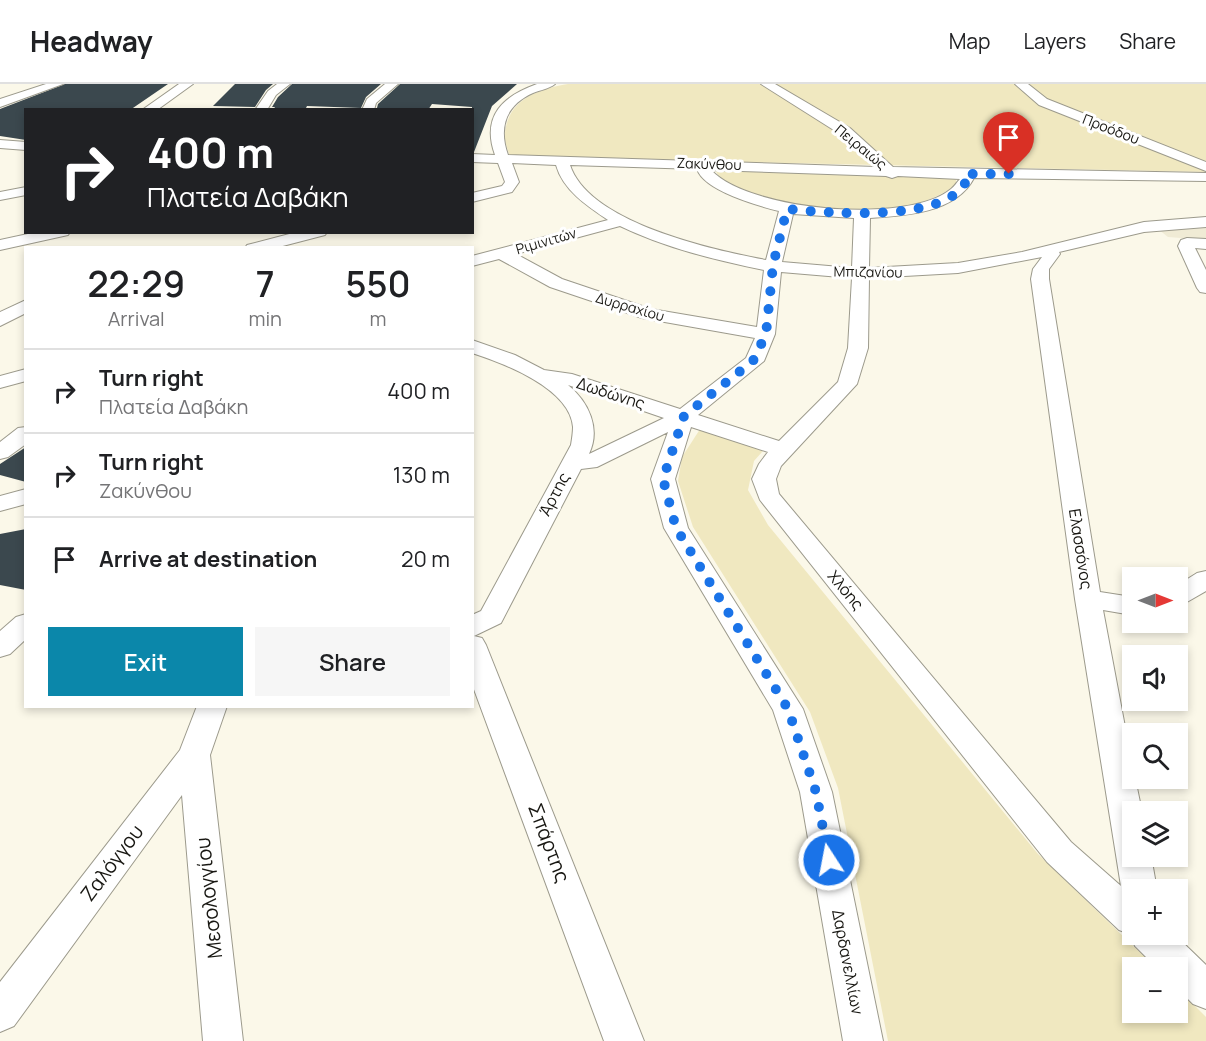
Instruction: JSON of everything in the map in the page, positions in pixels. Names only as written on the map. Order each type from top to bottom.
[{"type":"street","points":[[0,103],[57,84]]},
{"type":"street","points":[[151,108],[187,84]]},
{"type":"street","points":[[262,108],[272,93],[284,84]]},
{"type":"street","points":[[369,108],[371,102],[392,84]]},
{"type":"street","points":[[474,197],[507,189],[512,182],[496,137],[498,122],[511,99],[549,84]]},
{"type":"street","name":"Πειραιώς","points":[[767,84],[845,131],[880,167]]},
{"type":"street","name":"Προόδου","points":[[1020,84],[1043,102],[1206,167]]},
{"type":"street","name":"Ζακύνθου","points":[[474,160],[880,167],[945,173]]},
{"type":"street","name":"Ζακύνθου","points":[[562,162],[704,168],[880,167],[965,174],[1206,177]]},
{"type":"street","name":"Μπιζανίου","points":[[562,162],[569,179],[591,202],[620,221],[671,243],[721,256],[773,265],[861,274],[954,269],[1048,250],[1118,232],[1165,224],[1206,222]]},
{"type":"street","points":[[704,168],[705,173],[723,187],[787,209],[862,215],[924,206],[949,198],[963,189],[967,179],[965,174]]},
{"type":"street","points":[[0,196],[24,191]]},
{"type":"street","points":[[684,416],[753,361],[766,334],[773,265],[787,209]]},
{"type":"street","name":"Χλόης","points":[[862,215],[858,348],[847,384],[770,464],[764,479],[768,495],[1059,852],[1122,910]]},
{"type":"street","name":"Ριμινιτών","points":[[474,261],[620,221]]},
{"type":"street","points":[[0,245],[52,234]]},
{"type":"street","points":[[261,246],[311,234]]},
{"type":"street","points":[[1206,244],[1188,243],[1186,246],[1206,288]]},
{"type":"street","name":"Ελασσόνος","points":[[1048,250],[1052,254],[1041,269],[1040,279],[1088,598],[1123,801]]},
{"type":"street","name":"Δυρραχίου","points":[[502,254],[556,283],[648,314],[766,334]]},
{"type":"street","points":[[0,305],[24,299]]},
{"type":"street","points":[[0,320],[24,306]]},
{"type":"street","name":"Δωδώνης","points":[[474,347],[522,365],[565,393],[574,402],[584,420],[585,429],[582,445],[571,462]]},
{"type":"street","name":"Δωδώνης","points":[[537,375],[564,378],[783,450]]},
{"type":"street","points":[[0,382],[24,376]]},
{"type":"street","name":"Άρτης","points":[[474,626],[491,616],[571,462],[589,462],[684,416]]},
{"type":"street","name":"Δαρδανελλίων","points":[[684,416],[663,479],[676,528],[788,709],[816,792],[863,1041]]},
{"type":"street","points":[[0,452],[24,434]]},
{"type":"street","points":[[0,504],[24,497]]},
{"type":"street","points":[[1188,590],[1206,579]]},
{"type":"street","points":[[1088,598],[1122,604]]},
{"type":"street","points":[[0,647],[24,625]]},
{"type":"street","name":"Σπάρτης","points":[[474,650],[624,1041]]},
{"type":"street","name":"Ζαλόγγου","points":[[0,1013],[194,755],[211,708]]},
{"type":"street","name":"Μεσολογγίου","points":[[194,755],[223,1041]]},
{"type":"street","points":[[1159,945],[1206,991]]},
{"type":"shaded area","points":[[568,84],[1206,84],[1206,172],[510,157],[505,136],[507,121],[512,112],[519,104],[536,93]]},
{"type":"shaded area","points":[[716,171],[940,177],[956,178],[956,184],[935,197],[909,205],[880,210],[848,211],[786,203],[759,196],[727,182]]},
{"type":"shaded area","points":[[1206,228],[1206,240],[1168,237],[1158,229]]},
{"type":"shaded area","points":[[704,423],[771,442],[754,461],[748,490],[768,525],[1038,854],[1122,935],[1122,945],[1132,945],[1145,957],[1122,957],[1122,1023],[1188,1023],[1188,999],[1206,1017],[1206,1041],[888,1041],[838,788],[810,712],[693,527],[678,481],[682,457]]},
{"type":"building","points":[[65,84],[168,84],[133,108],[24,108],[24,140],[0,136],[0,109]]},
{"type":"building","points":[[235,84],[273,84],[266,90],[255,107],[213,106]]},
{"type":"building","points":[[292,84],[381,84],[366,97],[361,108],[272,107],[278,97]]},
{"type":"building","points":[[400,84],[517,84],[492,106],[474,152],[474,108],[472,107],[432,104],[429,108],[377,108],[378,104]]},
{"type":"building","points":[[24,448],[24,481],[0,475],[0,464]]},
{"type":"building","points":[[24,529],[24,590],[0,585],[0,534]]},
{"type":"route","points":[[829,860],[816,792],[788,709],[676,528],[663,479],[684,416],[753,361],[760,348],[766,334],[773,265],[787,209],[862,215],[890,212],[924,206],[949,198],[963,189],[967,179],[965,174],[1009,174]]}]
